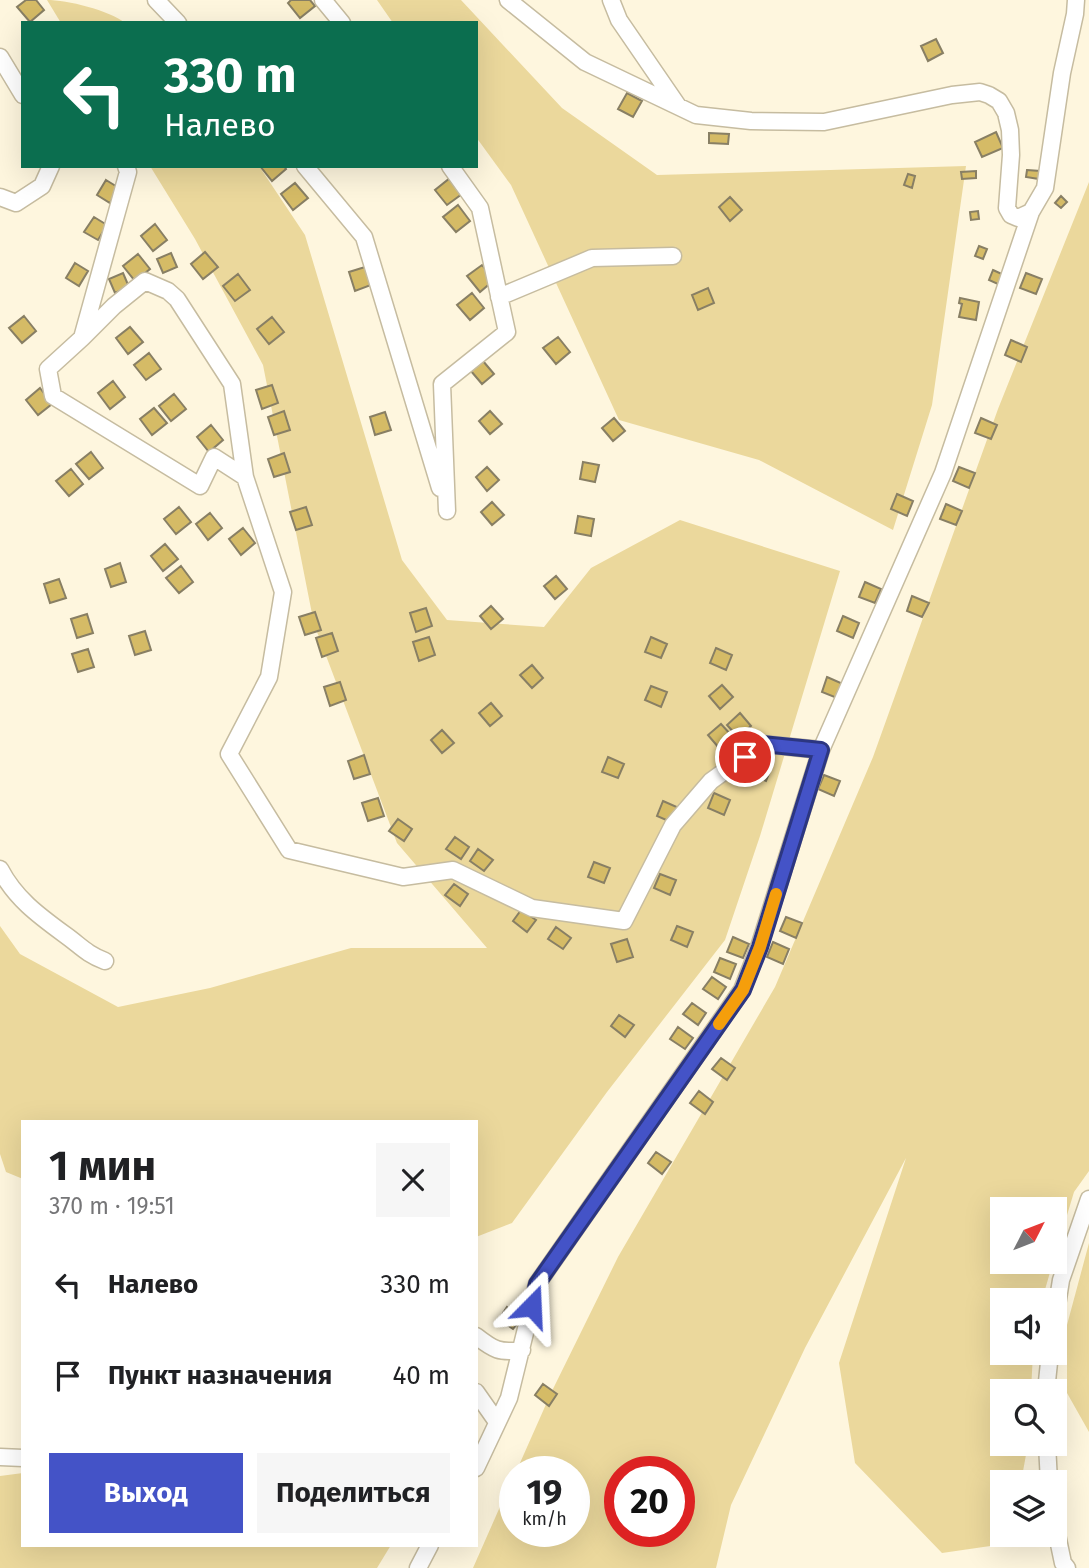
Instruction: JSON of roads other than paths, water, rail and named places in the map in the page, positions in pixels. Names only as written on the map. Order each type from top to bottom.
[{"type":"lane","points":[[156,0],[176,21]]},
{"type":"lane","points":[[323,0],[340,21]]},
{"type":"lane","points":[[508,0],[585,62],[696,115],[824,122],[952,95],[980,92],[989,95],[999,101],[1006,113],[1010,130],[1007,208],[1011,215],[1018,218],[1031,212]]},
{"type":"lane","points":[[611,0],[620,20],[680,108]]},
{"type":"lane","points":[[478,1461],[483,1442],[509,1398],[537,1284],[743,990],[760,947],[821,750],[943,473],[1031,212],[1045,188],[1076,0]]},
{"type":"lane","points":[[0,57],[21,92]]},
{"type":"lane","points":[[0,197],[16,203],[42,186],[50,168]]},
{"type":"lane","points":[[82,338],[128,172],[127,168]]},
{"type":"lane","points":[[307,168],[364,237],[447,511],[442,384],[507,332],[480,208],[451,168]]},
{"type":"lane","points":[[499,297],[592,258],[673,256]]},
{"type":"lane","points":[[245,477],[214,457],[200,486],[53,396],[48,369],[114,306],[145,281],[168,291],[177,299],[232,384],[245,477],[283,592],[269,677],[229,754],[289,850],[402,877],[453,870],[532,908],[624,921],[673,825],[711,781],[762,744],[821,750]]},
{"type":"lane","points":[[0,869],[8,884],[30,910],[86,953],[105,961]]},
{"type":"lane","points":[[1060,1288],[1089,1199]]},
{"type":"lane","points":[[478,1338],[495,1351],[522,1350]]},
{"type":"lane","points":[[478,1395],[497,1422]]},
{"type":"lane","points":[[0,1457],[21,1458]]},
{"type":"lane","points":[[418,1568],[429,1547]]},
{"type":"lane","points":[[1060,1547],[1063,1563],[1067,1568]]}]
